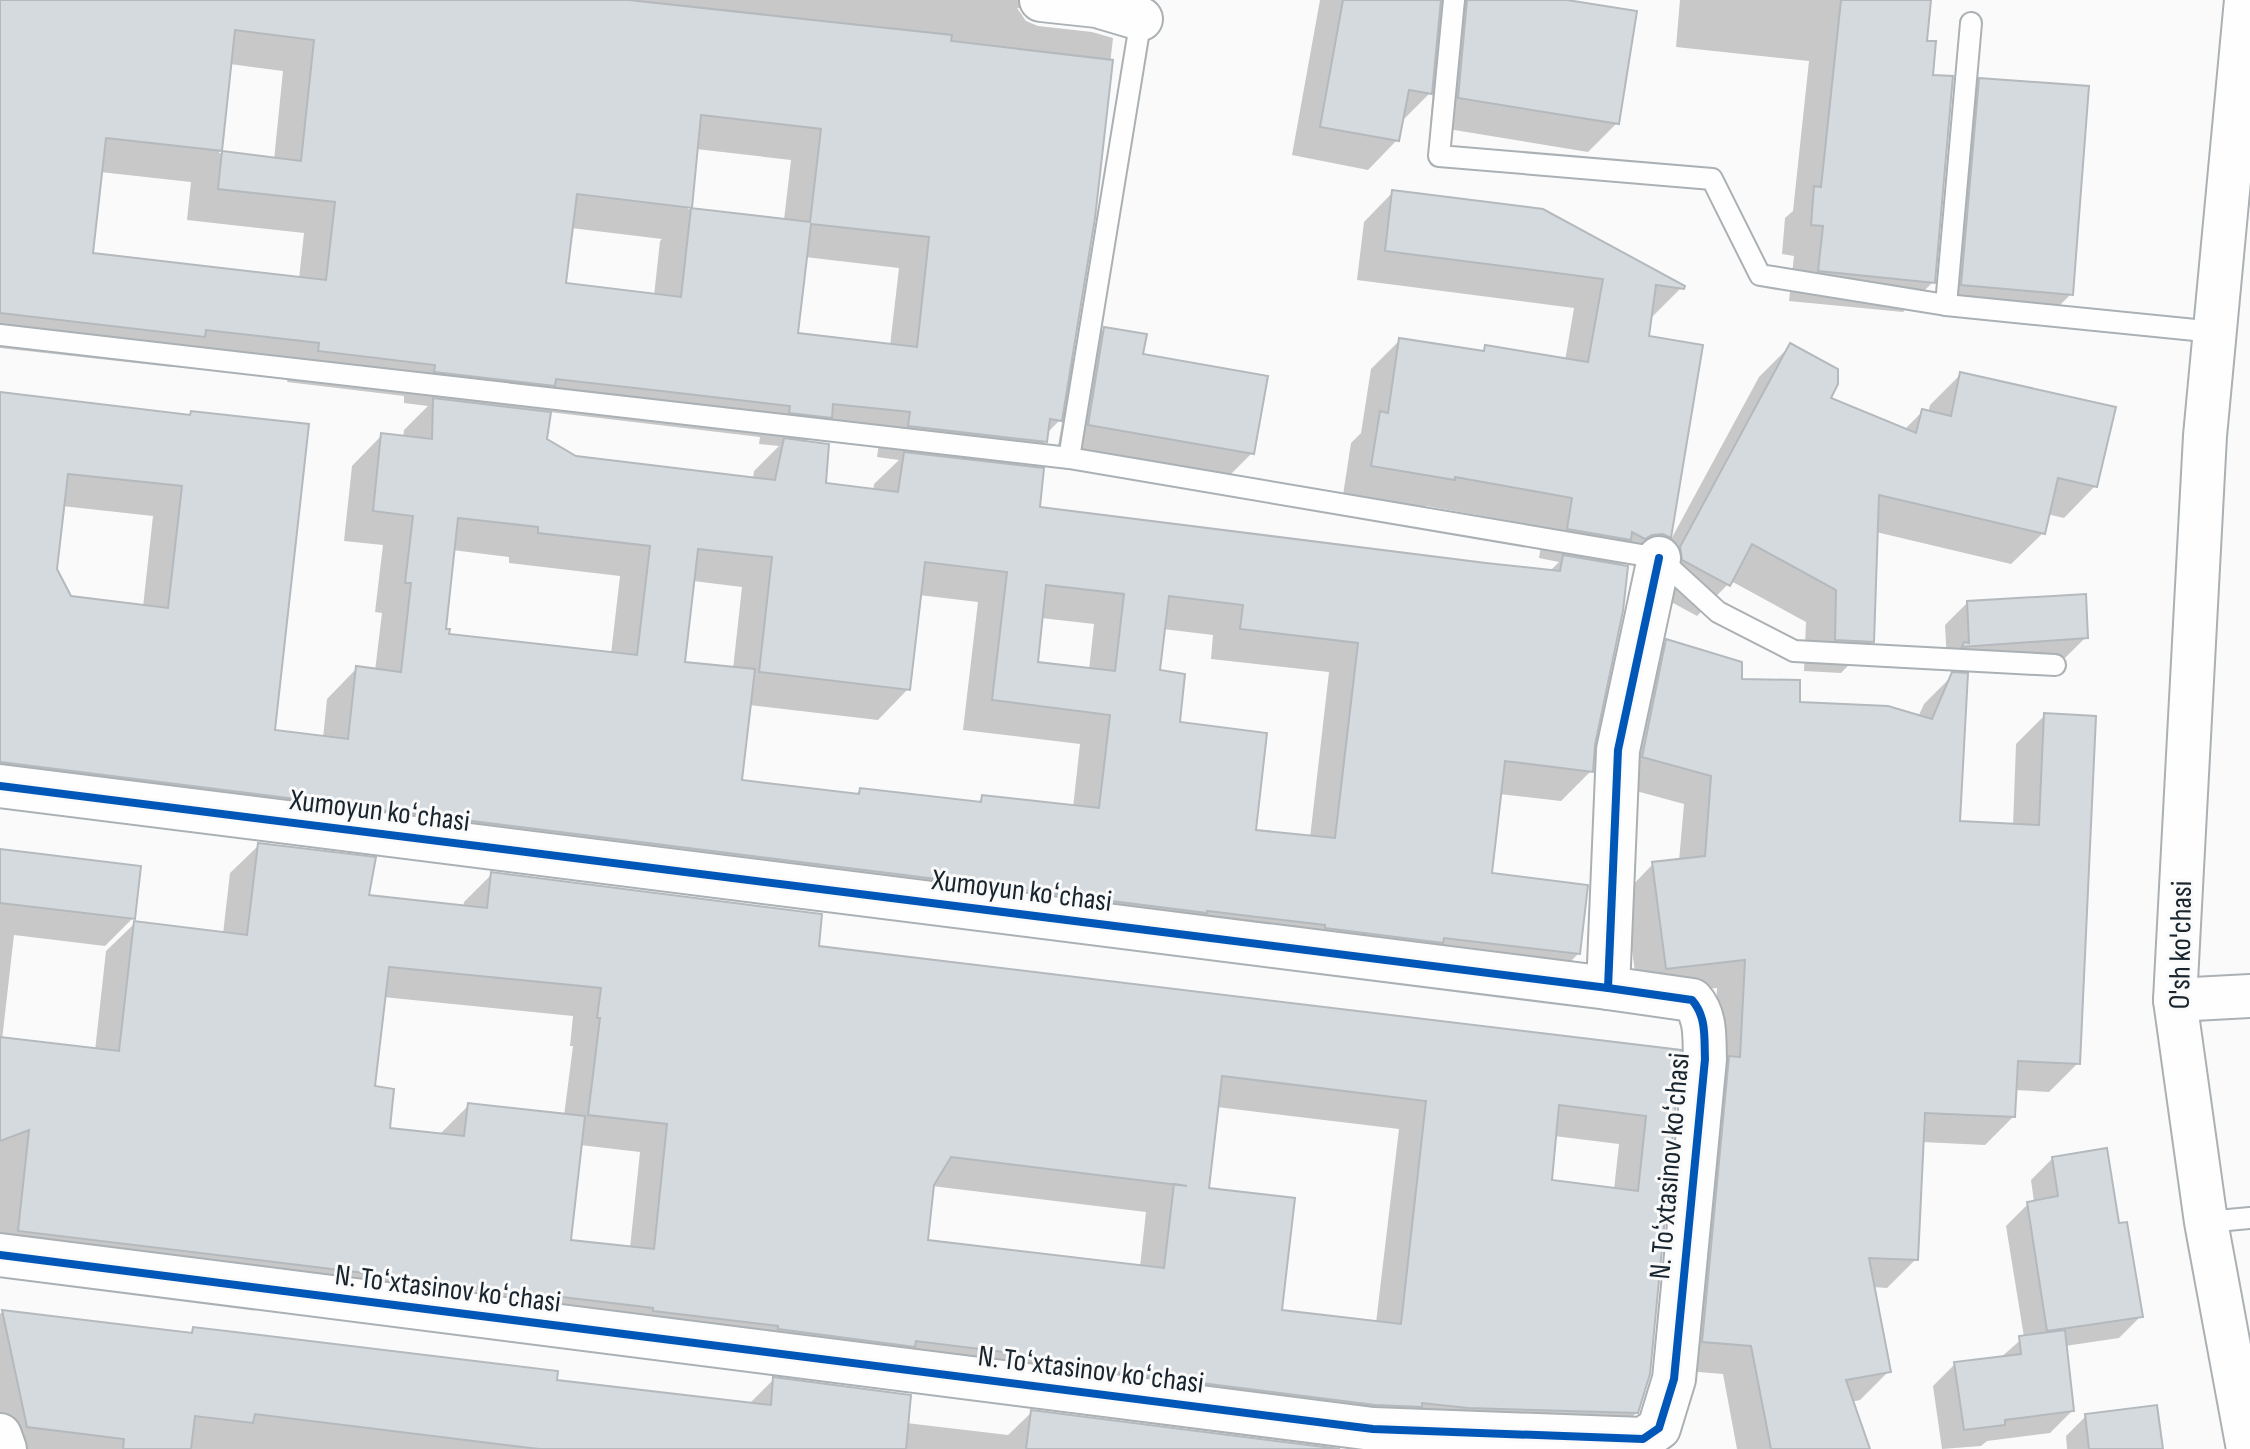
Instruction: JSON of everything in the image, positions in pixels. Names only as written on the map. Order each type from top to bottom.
[{"type":"street","points":[[1041,0],[1142,10]]},
{"type":"street","name":"O'sh ko'chasi","points":[[2246,0],[2205,436],[2175,1000],[2206,1222],[2239,1339],[2248,1449]]},
{"type":"street","points":[[1608,988],[1618,750],[1659,558]]},
{"type":"street","name":"Xumoyun koʻchasi","points":[[0,786],[1608,988]]},
{"type":"street","name":"N. Toʻxtasinov koʻchasi","points":[[0,1255],[1373,1429],[1643,1439],[1659,1428],[1674,1379],[1705,1059],[1703,1021],[1699,1008],[1692,1000],[1608,988]]},
{"type":"street","points":[[2175,1000],[2250,996]]},
{"type":"street","points":[[0,1435],[5,1449]]},
{"type":"lane","points":[[1454,0],[1439,156],[1712,179],[1760,275],[1946,305],[2215,332]]},
{"type":"lane","points":[[1069,458],[1142,10]]},
{"type":"lane","points":[[1946,305],[1971,23]]},
{"type":"lane","points":[[0,335],[1069,458],[1659,558],[1718,612],[1794,651],[2055,665]]},
{"type":"lane","points":[[2206,1222],[2250,1218]]},
{"type":"building","points":[[0,0],[629,0],[952,35],[951,41],[1113,60],[1095,218],[1062,421],[1050,419],[1047,442],[908,426],[910,412],[833,404],[832,418],[789,413],[790,406],[670,392],[556,379],[555,386],[434,372],[435,365],[318,351],[319,343],[206,330],[205,337],[0,313]],"holes":[[[235,30],[314,40],[301,161],[222,151]],[[701,115],[821,129],[810,222],[691,208],[681,297],[566,283],[577,194],[692,208]],[[106,138],[222,151],[218,189],[335,202],[326,280],[93,253]],[[811,224],[929,237],[917,347],[798,333]]]},
{"type":"building","points":[[1343,0],[1441,0],[1432,94],[1409,90],[1399,141],[1320,127]]},
{"type":"building","points":[[1467,0],[1567,0],[1637,11],[1619,124],[1458,98]]},
{"type":"building","points":[[1841,0],[1931,0],[1927,41],[1936,41],[1933,75],[1953,76],[1935,283],[1818,271],[1823,226],[1811,225],[1814,186],[1821,187]]},
{"type":"building","points":[[1979,78],[2089,86],[2073,295],[1961,285]]},
{"type":"building","points":[[1392,190],[1543,209],[1685,286],[1684,289],[1656,285],[1649,336],[1703,345],[1671,538],[1663,534],[1645,539],[1632,532],[1631,540],[1567,529],[1572,498],[1371,466],[1380,411],[1388,413],[1399,338],[1484,351],[1485,345],[1588,362],[1603,279],[1385,251]]},
{"type":"building","points":[[1104,327],[1147,334],[1143,354],[1268,376],[1254,454],[1088,425]]},
{"type":"building","points":[[1790,343],[1838,369],[1838,384],[1831,398],[1916,433],[1922,409],[1951,416],[1960,372],[2116,407],[2097,487],[2058,478],[2045,534],[1879,495],[1874,642],[1835,640],[1836,590],[1752,544],[1730,586],[1682,560],[1680,547]]},
{"type":"building","points":[[0,392],[190,415],[191,411],[309,424],[275,730],[348,739],[356,666],[401,672],[411,583],[405,583],[413,516],[373,511],[381,433],[432,439],[433,398],[551,412],[547,439],[576,456],[775,480],[784,438],[829,444],[826,483],[898,492],[904,452],[1044,468],[1040,507],[1560,571],[1563,555],[1628,566],[1623,611],[1595,745],[1593,772],[1505,761],[1492,873],[1588,885],[1580,954],[1444,938],[1443,943],[1325,928],[1325,925],[1207,913],[0,762]],"holes":[[[68,474],[182,486],[168,608],[71,596],[57,569]],[[458,518],[538,527],[538,533],[650,546],[637,655],[449,634],[450,629],[446,629]],[[698,549],[772,557],[759,672],[910,690],[925,562],[1007,572],[992,700],[1110,715],[1099,808],[982,795],[981,802],[860,788],[859,794],[742,780],[755,669],[685,662]],[[1046,585],[1124,594],[1115,671],[1038,662]],[[1169,596],[1243,605],[1240,629],[1358,643],[1335,838],[1256,830],[1267,733],[1180,722],[1185,674],[1160,670]]]},
{"type":"building","points":[[2086,594],[2088,638],[1962,647],[1964,642],[1969,643],[1967,601]]},
{"type":"building","points":[[1666,639],[1742,662],[1742,679],[1800,680],[1800,702],[1888,706],[1932,719],[1952,672],[1968,673],[1960,821],[2039,825],[2044,713],[2096,716],[2080,1064],[2018,1061],[2015,1117],[1925,1113],[1918,1260],[1869,1258],[1891,1372],[1846,1380],[1870,1449],[1771,1449],[1751,1346],[1702,1342],[1729,1056],[1740,1057],[1745,960],[1666,969],[1652,862],[1705,856],[1711,776],[1642,757]]},
{"type":"building","points":[[258,843],[376,857],[369,895],[487,908],[491,872],[822,914],[819,946],[1681,1050],[1650,1374],[1638,1413],[1468,1408],[1422,1403],[1422,1407],[1375,1405],[1036,1362],[1037,1356],[916,1341],[915,1347],[653,1311],[653,1308],[18,1231],[29,1130],[0,1141],[0,1037],[119,1051],[134,921],[247,935]],"holes":[[[389,967],[601,988],[588,1115],[667,1124],[654,1249],[571,1240],[585,1116],[468,1103],[464,1136],[390,1128],[394,1089],[375,1086]],[[1222,1076],[1426,1101],[1401,1324],[1282,1310],[1295,1198],[1209,1188]],[[1559,1105],[1646,1116],[1638,1191],[1552,1180]],[[951,1157],[1174,1184],[1164,1268],[928,1240],[934,1185]]]},
{"type":"building","points":[[0,849],[141,866],[135,919],[0,903]]},
{"type":"building","points":[[2107,1148],[2119,1223],[2127,1222],[2143,1317],[2047,1331],[2027,1202],[2058,1196],[2052,1157]]},
{"type":"building","points":[[2,1310],[192,1333],[193,1327],[558,1371],[557,1380],[771,1405],[773,1377],[911,1395],[906,1449],[539,1449],[255,1414],[253,1423],[195,1416],[191,1449],[123,1449],[124,1439],[27,1427]]},
{"type":"building","points":[[2065,1330],[2074,1411],[2005,1420],[2005,1425],[1964,1430],[1954,1362],[2021,1354],[2019,1336]]},
{"type":"building","points":[[2157,1405],[2163,1449],[2089,1449],[2085,1414]]},
{"type":"building","points":[[1031,1410],[1340,1449],[1026,1449]]},
{"type":"cycle path","points":[[0,786],[1608,988],[1618,750],[1659,558]]},
{"type":"cycle path","points":[[0,1255],[1373,1429],[1643,1439],[1659,1428],[1674,1379],[1705,1059],[1704,1036],[1700,1014],[1692,1000],[1608,988]]}]
